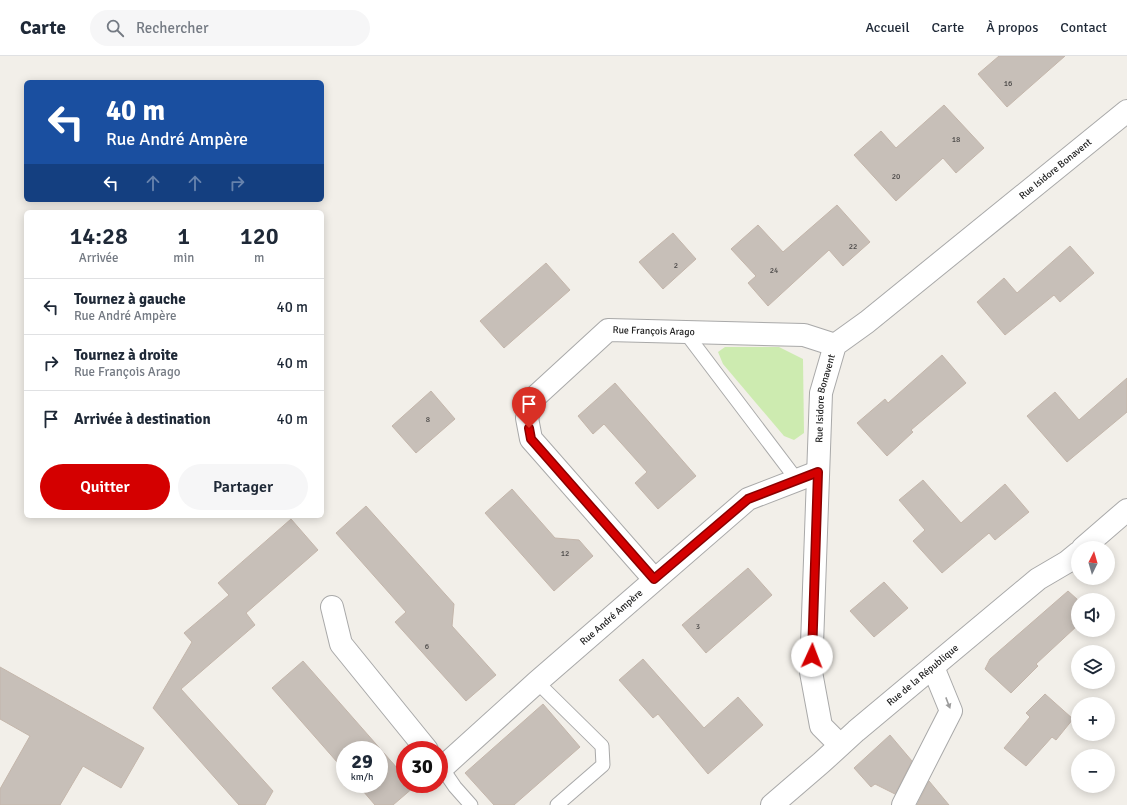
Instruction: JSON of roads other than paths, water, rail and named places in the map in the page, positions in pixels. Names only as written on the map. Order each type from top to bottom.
[{"type":"street","name":"Rue Isidore Bonavent","points":[[840,745],[821,726],[811,672],[821,393],[836,345],[867,322],[1127,111]]},
{"type":"street","name":"Rue François Arago","points":[[654,579],[531,439],[527,418],[535,397],[608,330],[804,336],[836,345]]},
{"type":"street","name":"Rue André Ampère","points":[[448,759],[748,499],[818,472]]},
{"type":"street","points":[[1091,541],[1127,510]]},
{"type":"street","name":"Rue de la République","points":[[772,805],[861,726],[1038,579],[1071,559]]},
{"type":"street","points":[[332,607],[341,644],[420,741]]},
{"type":"street","points":[[903,805],[951,711],[933,667]]},
{"type":"lane","points":[[685,332],[797,480]]},
{"type":"lane","points":[[537,682],[602,746],[603,766],[558,805]]},
{"type":"lane","points":[[448,777],[471,805]]}]
